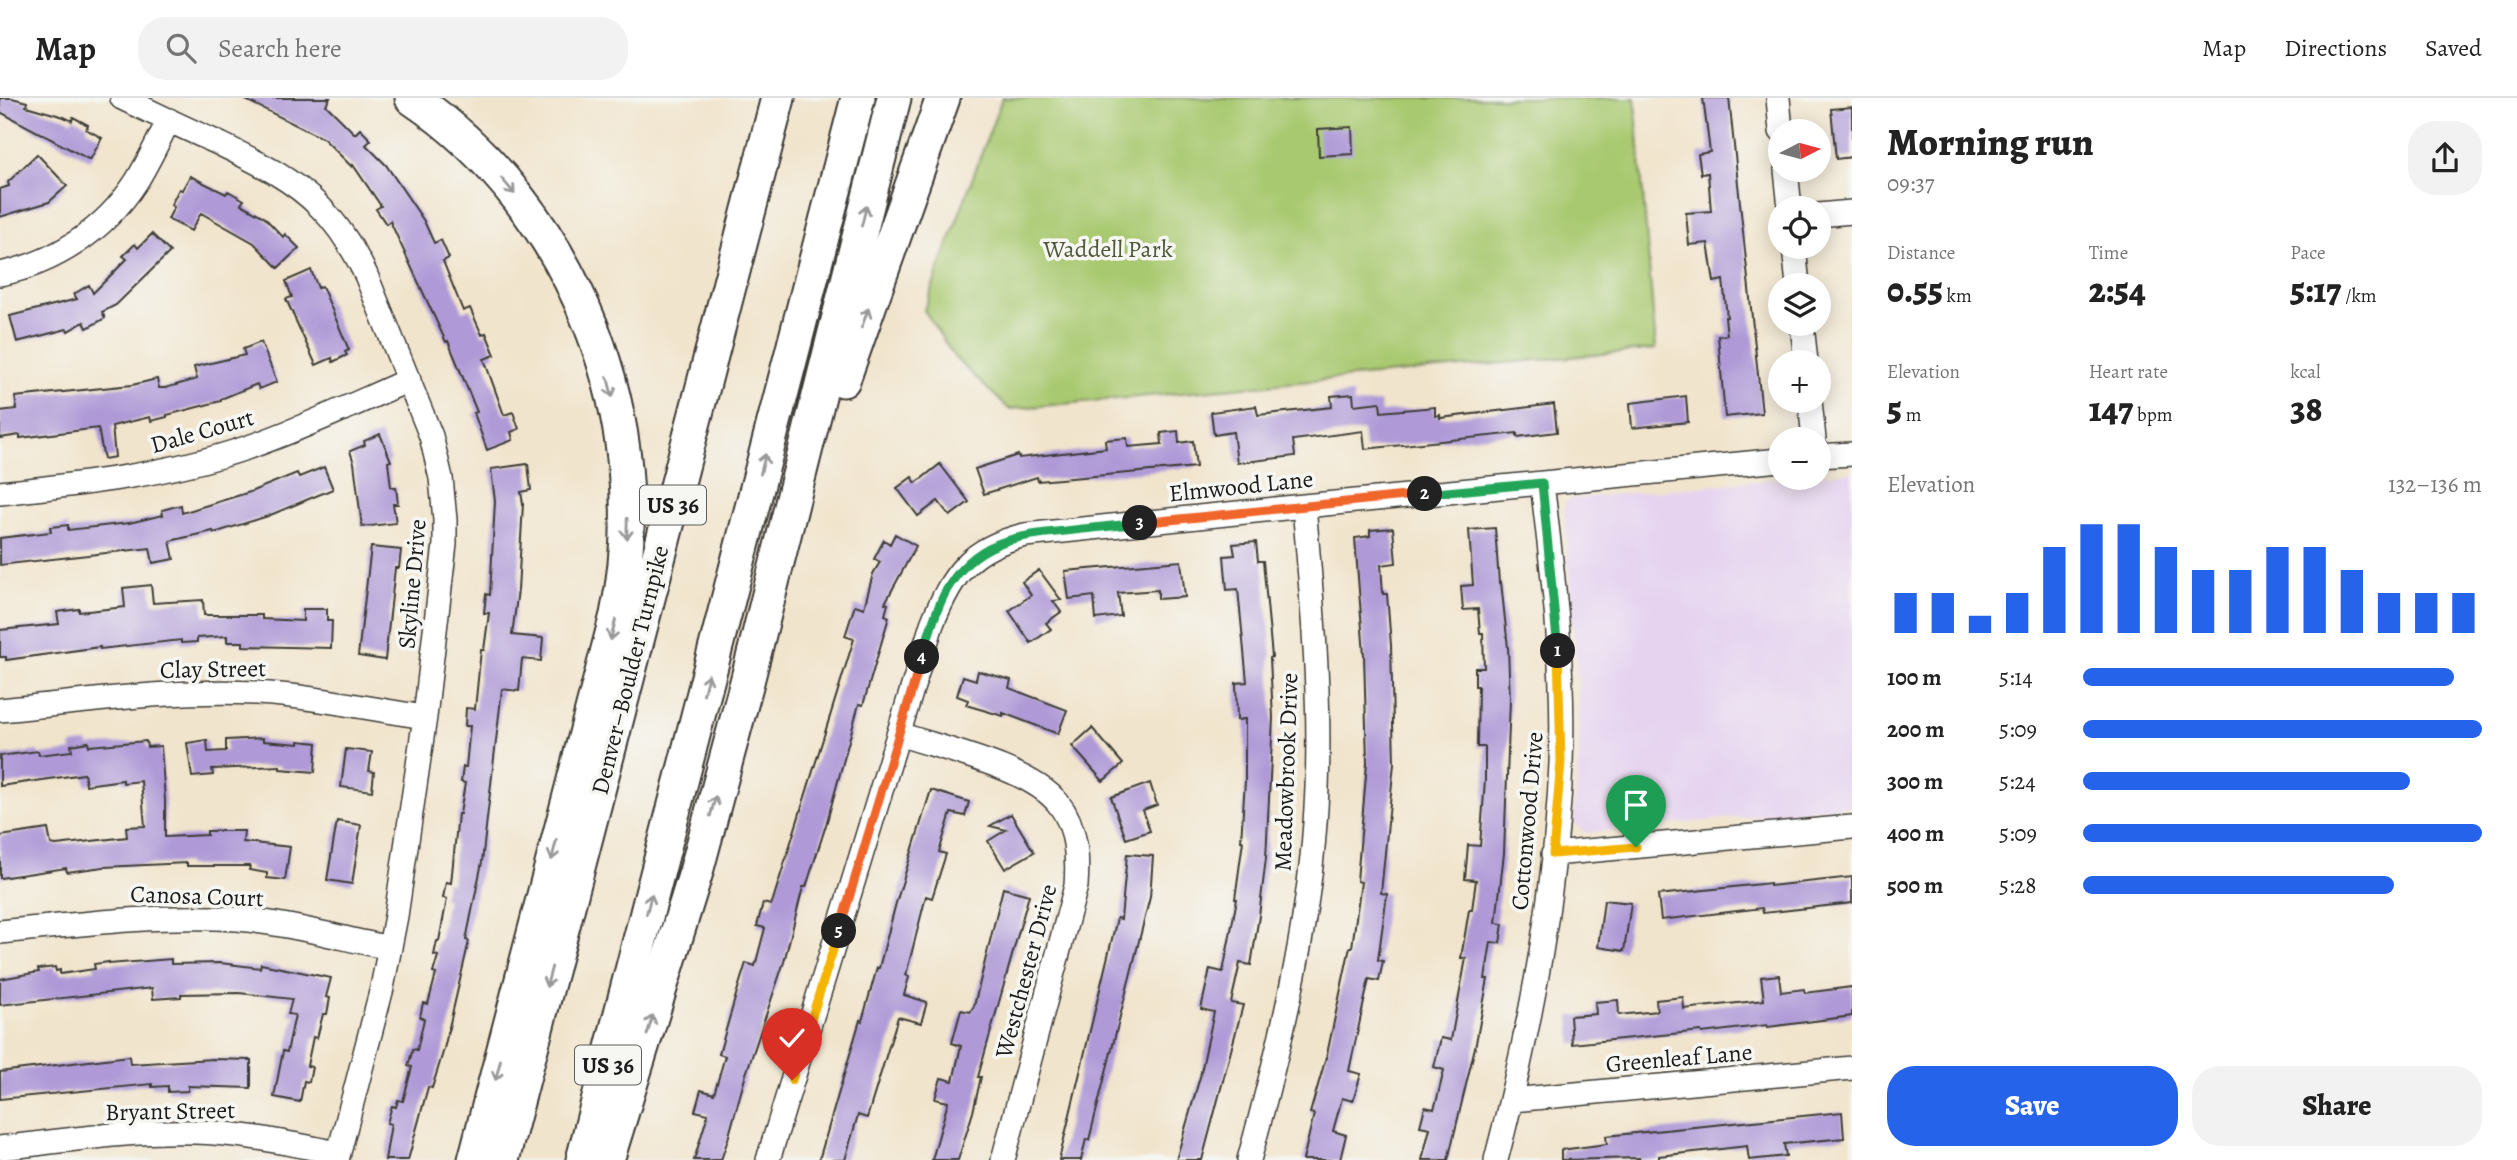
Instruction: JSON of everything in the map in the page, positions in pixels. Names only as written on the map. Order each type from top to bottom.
[{"type":"highway","points":[[412,98],[461,136],[505,181],[528,210],[566,271],[581,301],[604,364],[620,436],[626,485],[626,563],[617,614],[475,1160]]},
{"type":"highway","name":"Denver–Boulder Turnpike","points":[[502,1160],[778,98]]},
{"type":"highway","points":[[567,911],[695,487],[798,98]]},
{"type":"highway","points":[[804,306],[844,98]]},
{"type":"highway","name":"US 36","points":[[583,1160],[858,98]]},
{"type":"highway","points":[[607,1160],[695,872],[772,591],[894,98]]},
{"type":"highway","points":[[772,591],[842,382],[943,98]]},
{"type":"highway","points":[[570,1160],[632,970]]},
{"type":"street","name":"Skyline Drive","points":[[122,98],[251,159],[287,180],[332,219],[356,254],[431,436],[441,478],[445,520],[440,594],[425,717],[390,948],[338,1156]]},
{"type":"street","points":[[1778,98],[1781,119]]},
{"type":"street","points":[[0,274],[59,253],[85,237],[108,217],[137,181],[169,120]]},
{"type":"street","points":[[1831,214],[1852,212]]},
{"type":"street","name":"Dale Court","points":[[0,493],[106,481],[177,468],[247,448],[409,380]]},
{"type":"street","points":[[1831,456],[1852,454]]},
{"type":"street","name":"Elmwood Lane","points":[[768,1160],[932,624],[944,594],[963,567],[993,545],[1025,535],[1768,461]]},
{"type":"street","name":"Cottonwood Drive","points":[[1496,1160],[1531,1013],[1553,854],[1561,762],[1561,709],[1554,586],[1542,483]]},
{"type":"street","name":"Meadowbrook Drive","points":[[1249,1160],[1278,1048],[1297,957],[1310,880],[1315,822],[1318,696],[1304,506]]},
{"type":"street","name":"Clay Street","points":[[0,710],[189,693],[254,693],[425,717]]},
{"type":"street","name":"Westchester Drive","points":[[899,734],[1007,770],[1041,786],[1059,803],[1069,821],[1075,841],[1076,886],[1003,1160]]},
{"type":"street","points":[[1553,854],[1852,827]]},
{"type":"street","name":"Canosa Court","points":[[0,932],[116,920],[184,917],[270,923],[390,948]]},
{"type":"street","name":"Greenleaf Lane","points":[[1512,1100],[1852,1068]]},
{"type":"street","name":"Bryant Street","points":[[0,1147],[136,1133],[192,1132],[247,1136],[338,1156]]},
{"type":"shaded area","points":[[1852,472],[1852,806],[1585,833],[1574,822],[1579,753],[1578,686],[1564,506],[1570,499],[1768,480],[1768,490],[1831,490],[1831,474]]},
{"type":"green space","name":"Waddell Park","points":[[1002,98],[1635,98],[1656,349],[1009,409],[955,358],[924,310]]},
{"type":"building","points":[[0,98],[27,102],[26,106],[72,121],[73,117],[88,125],[86,129],[102,138],[90,160],[0,112]]},
{"type":"building","points":[[242,98],[330,98],[326,105],[355,134],[360,129],[371,140],[366,145],[386,165],[424,221],[434,243],[441,240],[449,258],[443,261],[463,311],[470,308],[482,335],[486,333],[495,355],[484,359],[504,415],[513,412],[519,429],[511,432],[513,440],[487,450],[474,413],[477,412],[448,341],[446,342],[390,221],[386,224],[376,209],[381,206],[353,165],[352,167],[324,139]]},
{"type":"building","points":[[1703,98],[1729,98],[1762,413],[1725,417],[1718,336],[1727,335],[1723,280],[1714,282],[1708,243],[1689,245],[1686,213],[1711,211],[1708,173],[1701,174],[1698,154],[1710,152]]},
{"type":"building","points":[[1852,107],[1852,157],[1836,159],[1831,109]]},
{"type":"building","points":[[1352,127],[1353,154],[1319,156],[1318,129]]},
{"type":"building","points":[[37,154],[67,186],[49,202],[0,217],[0,189],[9,186],[8,182]]},
{"type":"building","points":[[190,176],[244,200],[241,204],[264,217],[283,237],[285,234],[299,248],[278,268],[254,243],[201,213],[191,231],[168,219],[179,189],[182,190]]},
{"type":"building","points":[[152,234],[170,252],[116,305],[102,312],[105,318],[87,328],[84,322],[68,331],[67,329],[17,342],[10,316],[77,299],[74,294],[89,285],[93,293],[127,259],[123,256],[135,244],[138,248]]},
{"type":"building","points":[[311,270],[318,288],[322,286],[349,350],[345,352],[347,355],[333,362],[332,358],[316,365],[286,299],[292,297],[286,281]]},
{"type":"building","points":[[261,342],[277,382],[259,389],[257,384],[221,401],[167,417],[151,421],[150,417],[112,426],[115,457],[104,459],[98,428],[0,438],[0,411],[17,409],[15,397],[132,385],[157,379],[159,388],[165,388],[197,379],[194,367],[245,355],[243,349]]},
{"type":"building","points":[[1353,394],[1354,405],[1380,402],[1381,412],[1435,407],[1435,416],[1440,415],[1440,418],[1554,404],[1557,432],[1517,437],[1517,433],[1365,449],[1363,431],[1293,440],[1295,456],[1237,463],[1233,432],[1214,435],[1211,412],[1256,406],[1258,415],[1332,407],[1331,396]]},
{"type":"building","points":[[1686,396],[1688,422],[1632,428],[1630,403]]},
{"type":"building","points":[[1178,431],[1179,443],[1193,441],[1196,467],[1038,481],[1037,477],[984,494],[975,469],[1018,455],[1019,458],[1106,448],[1105,440],[1127,438],[1128,447],[1162,444],[1161,433]]},
{"type":"building","points":[[380,434],[391,461],[388,462],[391,487],[396,487],[398,504],[393,504],[396,523],[362,527],[350,451],[365,445],[364,441]]},
{"type":"building","points":[[528,464],[531,490],[521,492],[523,504],[518,590],[512,635],[543,638],[541,661],[522,659],[519,691],[502,689],[482,862],[466,940],[469,941],[444,1049],[432,1088],[428,1087],[408,1160],[385,1160],[391,1124],[387,1123],[392,1106],[396,1107],[398,1100],[403,1101],[412,1067],[408,1066],[413,1049],[417,1050],[424,1019],[420,1017],[423,1003],[428,1004],[436,974],[433,973],[438,956],[434,955],[447,899],[443,898],[446,882],[451,883],[458,814],[465,783],[461,782],[463,767],[466,767],[470,726],[465,726],[466,708],[475,709],[481,650],[484,650],[489,613],[484,613],[486,594],[490,595],[495,501],[491,469]]},
{"type":"building","points":[[940,464],[969,502],[950,516],[938,501],[918,516],[897,488],[912,477],[916,483]]},
{"type":"building","points":[[324,467],[333,489],[268,516],[214,533],[213,531],[170,541],[174,559],[153,563],[150,548],[0,565],[0,538],[51,532],[50,527],[68,525],[68,530],[129,523],[163,515],[162,510],[181,505],[182,513],[250,492],[297,473],[299,477]]},
{"type":"building","points":[[1393,528],[1396,563],[1381,565],[1383,594],[1387,594],[1391,645],[1394,763],[1381,893],[1387,894],[1378,960],[1383,961],[1379,981],[1369,979],[1349,1071],[1361,1074],[1353,1101],[1342,1098],[1333,1131],[1346,1135],[1340,1160],[1303,1160],[1314,1114],[1310,1113],[1352,947],[1361,882],[1357,881],[1367,763],[1364,655],[1355,538],[1370,536],[1370,530]]},
{"type":"building","points":[[1495,528],[1508,648],[1510,700],[1504,853],[1496,923],[1503,924],[1500,943],[1491,942],[1485,979],[1488,979],[1476,1043],[1448,1160],[1422,1160],[1430,1128],[1420,1126],[1425,1107],[1434,1109],[1437,1099],[1444,1070],[1434,1067],[1441,1038],[1451,1040],[1466,958],[1461,958],[1476,880],[1465,879],[1468,845],[1480,846],[1485,780],[1485,747],[1477,747],[1478,686],[1475,686],[1475,668],[1484,668],[1483,633],[1480,633],[1478,609],[1463,610],[1461,586],[1473,585],[1469,530]]},
{"type":"building","points":[[895,534],[916,546],[885,603],[888,604],[885,615],[889,617],[863,705],[859,704],[826,825],[806,887],[803,887],[784,962],[746,1074],[728,1139],[721,1160],[694,1160],[708,1114],[695,1111],[701,1090],[714,1094],[725,1056],[719,1054],[746,963],[755,966],[765,928],[757,926],[763,903],[771,905],[773,900],[854,639],[845,636],[855,605],[864,608],[873,574],[880,562],[874,559],[884,540],[890,544]]},
{"type":"building","points":[[1256,542],[1258,561],[1263,561],[1272,657],[1273,718],[1266,858],[1259,916],[1251,965],[1240,963],[1231,1003],[1243,1005],[1202,1160],[1176,1160],[1200,1077],[1214,1012],[1201,1009],[1210,969],[1223,972],[1237,899],[1243,841],[1245,719],[1237,720],[1236,683],[1247,682],[1238,589],[1227,590],[1224,556],[1235,555],[1233,544]]},
{"type":"building","points":[[371,547],[401,550],[399,568],[395,568],[385,660],[358,656]]},
{"type":"building","points":[[1181,561],[1185,597],[1158,599],[1158,590],[1118,593],[1121,616],[1096,619],[1094,596],[1069,599],[1065,571]]},
{"type":"building","points":[[1039,570],[1061,600],[1053,601],[1061,612],[1046,623],[1051,629],[1031,643],[1009,611],[1031,595],[1022,582]]},
{"type":"building","points":[[151,585],[153,603],[203,600],[204,615],[262,615],[262,619],[303,621],[303,609],[327,609],[327,621],[332,621],[331,648],[243,646],[243,642],[227,642],[227,636],[197,638],[197,642],[181,643],[181,640],[100,647],[6,660],[6,657],[0,657],[0,630],[59,624],[57,612],[125,607],[123,588]]},
{"type":"building","points":[[978,671],[1011,680],[1009,688],[1067,710],[1058,734],[1003,713],[1003,716],[966,705],[968,700],[957,696],[963,676],[976,680]]},
{"type":"building","points":[[1092,728],[1123,764],[1103,781],[1072,746]]},
{"type":"building","points":[[263,738],[263,741],[317,743],[315,772],[280,769],[280,766],[212,769],[213,775],[192,777],[187,743],[207,740],[208,752],[226,751],[226,740]]},
{"type":"building","points":[[146,741],[147,747],[161,746],[165,837],[207,835],[207,831],[244,831],[243,842],[290,847],[285,880],[267,878],[267,873],[249,870],[250,866],[187,866],[187,863],[103,867],[67,872],[66,868],[0,878],[0,836],[48,829],[51,844],[56,845],[127,837],[126,827],[145,826],[141,781],[123,783],[123,780],[86,785],[84,774],[0,786],[0,756],[38,751],[39,755],[72,751],[71,745],[88,742],[89,746]]},
{"type":"building","points":[[346,749],[372,752],[369,771],[374,772],[372,791],[341,787]]},
{"type":"building","points":[[1150,783],[1157,805],[1143,810],[1150,831],[1126,839],[1111,797]]},
{"type":"building","points":[[931,790],[969,802],[965,816],[951,813],[939,852],[946,854],[932,898],[926,896],[906,975],[909,977],[904,995],[927,1002],[921,1023],[898,1017],[867,1118],[858,1115],[845,1160],[819,1160],[860,1020],[862,1021],[879,968]]},
{"type":"building","points":[[1011,814],[1034,852],[1005,869],[988,841],[1006,830],[990,826]]},
{"type":"building","points":[[337,821],[361,825],[352,884],[327,880]]},
{"type":"building","points":[[1127,854],[1153,856],[1150,897],[1089,1140],[1086,1139],[1081,1160],[1059,1160],[1117,918],[1121,919]]},
{"type":"building","points":[[1852,877],[1852,903],[1763,913],[1762,908],[1661,920],[1658,895]]},
{"type":"building","points":[[1003,888],[1029,895],[978,1077],[981,1077],[973,1112],[958,1160],[932,1160],[948,1102],[935,1099],[941,1078],[953,1081],[961,1046],[952,1043],[961,1010],[970,1012],[974,1006]]},
{"type":"building","points":[[1604,900],[1631,903],[1624,951],[1598,947]]},
{"type":"building","points":[[171,959],[171,964],[220,963],[260,968],[261,964],[331,978],[326,997],[330,998],[327,1014],[323,1014],[317,1038],[313,1037],[307,1066],[312,1067],[309,1082],[304,1081],[300,1102],[274,1097],[283,1051],[287,1052],[295,1015],[288,1014],[292,999],[239,993],[181,994],[181,997],[153,999],[152,988],[0,1005],[0,979],[55,967],[56,971],[60,970],[60,974],[95,969],[94,964]]},
{"type":"building","points":[[1779,975],[1781,992],[1804,989],[1805,993],[1852,987],[1852,1016],[1768,1027],[1572,1044],[1570,1016],[1596,1014],[1595,1002],[1618,1000],[1619,1015],[1657,1011],[1656,1000],[1683,997],[1684,1009],[1764,1000],[1761,977]]},
{"type":"building","points":[[129,1056],[130,1064],[213,1059],[251,1060],[251,1088],[188,1086],[188,1091],[168,1092],[168,1086],[152,1087],[152,1084],[0,1099],[0,1072]]},
{"type":"building","points":[[1842,1112],[1844,1138],[1784,1144],[1786,1156],[1749,1160],[1747,1146],[1659,1156],[1659,1160],[1561,1160],[1561,1150],[1607,1144],[1606,1136]]},
{"type":"route","points":[[792,1080],[932,624],[944,594],[963,567],[976,555],[1010,539],[1025,535],[1542,483],[1554,586],[1561,709],[1561,762],[1553,854],[1636,847]]}]
